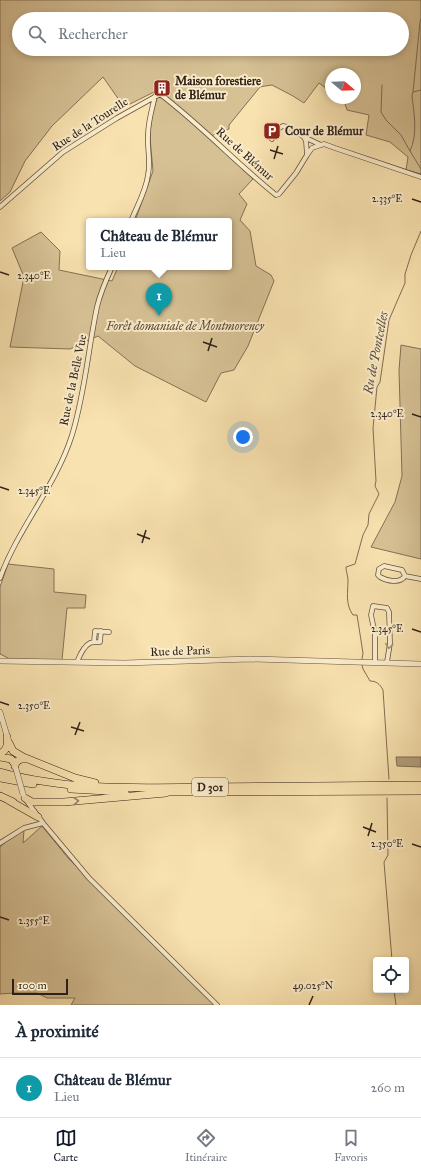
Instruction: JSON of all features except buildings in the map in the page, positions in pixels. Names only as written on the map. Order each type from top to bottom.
[{"type":"highway","points":[[8,740],[5,750],[0,755],[11,759],[15,766]]},
{"type":"highway","points":[[8,740],[15,753],[81,780],[92,783],[144,788]]},
{"type":"highway","points":[[15,766],[16,762],[20,759],[28,759]]},
{"type":"highway","name":"D 301","points":[[0,772],[32,779],[79,785],[144,788],[421,785]]},
{"type":"highway","name":"D 301","points":[[0,778],[32,784],[87,791],[421,791]]},
{"type":"highway","points":[[8,800],[16,801],[24,796],[32,802],[49,802],[173,792]]},
{"type":"highway","points":[[0,796],[40,820]]},
{"type":"highway","points":[[40,820],[38,808],[41,804],[49,802]]},
{"type":"street","name":"Rue de Blémur","points":[[157,95],[160,94],[165,98],[276,195],[279,194],[296,172],[312,148],[321,145]]},
{"type":"street","points":[[132,218],[147,184],[150,161],[148,135],[149,117],[157,95]]},
{"type":"street","name":"Rue de la Tourelle","points":[[0,206],[63,152],[157,95]]},
{"type":"street","points":[[272,138],[279,128],[283,126],[291,128],[304,137],[321,145],[335,148],[421,177]]},
{"type":"street","points":[[304,137],[306,141],[307,155]]},
{"type":"street","name":"Rue de la Belle Vue","points":[[0,578],[6,561],[18,538],[60,466],[72,435],[82,397],[98,305],[111,270]]},
{"type":"street","points":[[384,566],[402,570],[405,576],[403,579],[398,581],[383,579],[378,575],[378,572],[379,569],[384,566]]},
{"type":"street","points":[[405,576],[421,579]]},
{"type":"street","points":[[374,662],[375,634],[371,615],[373,606],[387,608],[389,612],[390,643],[387,662]]},
{"type":"street","points":[[77,662],[88,644],[94,642],[95,631],[109,632]]},
{"type":"street","name":"Rue de Paris","points":[[0,661],[125,663],[250,659],[421,664]]},
{"type":"street","points":[[0,712],[24,796],[40,820],[89,878],[217,1005]]},
{"type":"street","points":[[0,843],[40,820]]},
{"type":"green space","name":"Forêt domaniale de Montmorency","points":[[0,0],[421,0],[421,174],[406,170],[408,157],[390,142],[366,135],[369,115],[347,110],[345,104],[361,104],[361,68],[325,68],[325,88],[319,83],[304,103],[272,85],[260,87],[229,125],[229,129],[213,135],[210,139],[253,179],[239,194],[247,204],[240,220],[250,231],[256,266],[271,275],[274,281],[248,346],[234,370],[221,373],[206,402],[135,366],[98,336],[70,349],[10,347],[24,277],[12,248],[41,232],[60,251],[59,270],[112,281],[117,270],[232,270],[232,218],[136,218],[153,171],[150,138],[151,119],[157,98],[154,92],[124,107],[103,77],[52,126],[25,161],[10,192],[0,201]]},
{"type":"green space","points":[[401,345],[421,349],[421,559],[371,547],[395,502],[402,476],[399,370]]},
{"type":"green space","points":[[8,564],[54,569],[54,592],[86,595],[85,608],[67,608],[62,660],[10,659],[0,654],[0,587]]},
{"type":"green space","points":[[42,826],[68,858],[214,1005],[71,1005],[75,998],[47,998],[37,993],[0,994],[0,847],[24,830],[23,843]]},
{"type":"shaded area","points":[[396,757],[421,757],[421,767],[397,766]]},
{"type":"waterway","points":[[413,92],[421,19]]},
{"type":"waterway","name":"Ru de Pontcelles","points":[[382,85],[381,112],[386,120],[401,135],[410,151]]},
{"type":"waterway","name":"Ru de Pontcelles","points":[[421,90],[413,92],[412,96],[415,131],[410,151],[421,169]]},
{"type":"waterway","name":"Ru de Pontcelles","points":[[362,659],[363,653],[357,615],[353,615],[350,611],[348,602],[348,580],[346,567],[355,564],[363,535],[368,525],[369,514],[379,494],[375,486],[373,428],[377,387],[380,382],[389,320],[405,283],[405,274],[421,231]]},
{"type":"waterway","name":"Ru de Pontcelles","points":[[362,665],[370,681],[378,683],[383,690],[389,779]]},
{"type":"waterway","name":"Ru de Pontcelles","points":[[387,798],[388,855],[384,862],[392,957]]},
{"type":"waterway","name":"Ru de Pontcelles","points":[[394,993],[396,1005]]},
{"type":"place","name":"Maison forestiere de Blémur","points":[[162,88]]},
{"type":"place","name":"Cour de Blémur","points":[[272,131]]},
{"type":"place","name":"Château de Blémur","points":[[159,316]]}]
